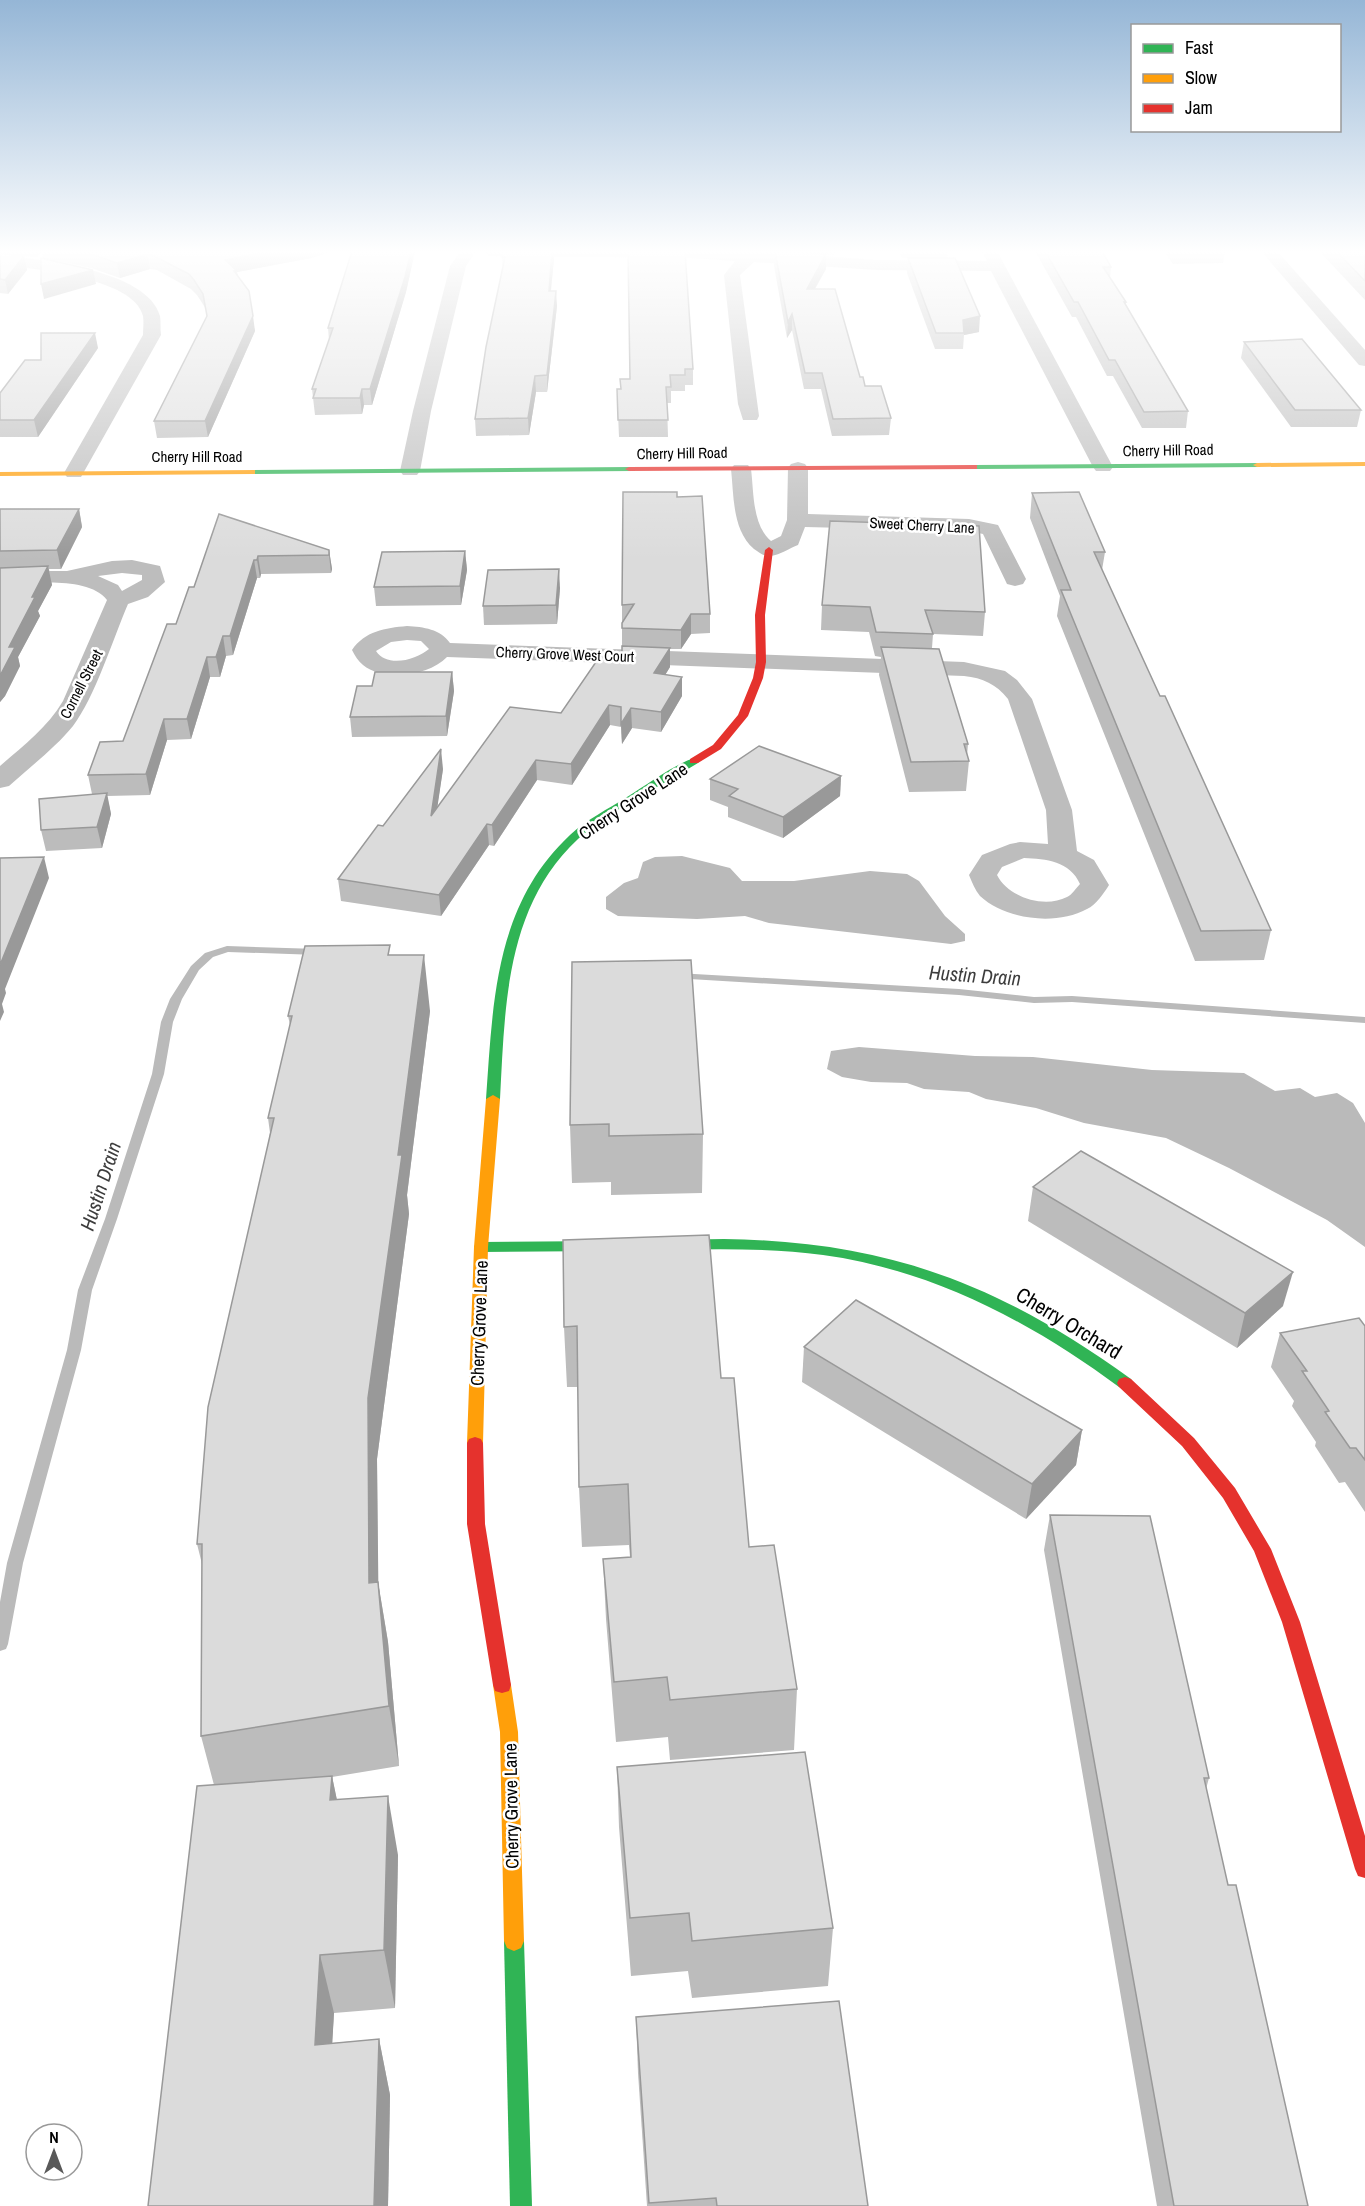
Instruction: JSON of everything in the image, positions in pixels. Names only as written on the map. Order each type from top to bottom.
[{"type":"street","points":[[74,473],[141,354]]},
{"type":"street","points":[[410,471],[436,354]]},
{"type":"street","points":[[741,354],[750,416]]},
{"type":"street","points":[[1043,354],[1103,467]]},
{"type":"street","name":"Cherry Hill Road","points":[[0,474],[1365,464]]},
{"type":"street","points":[[741,469],[746,515],[753,537],[769,550],[790,540],[797,520],[798,468]]},
{"type":"street","name":"Sweet Cherry Lane","points":[[797,520],[969,525],[991,529],[1015,579]]},
{"type":"street","name":"Cherry Grove Lane","points":[[521,2206],[509,1732],[476,1524],[475,1457],[481,1247],[502,983],[508,947],[518,918],[537,880],[576,836],[717,747],[743,716],[758,678],[761,662],[760,615],[769,550]]},
{"type":"street","points":[[0,578],[82,579],[114,595],[140,592],[154,582],[152,571],[131,566],[116,566],[66,578]]},
{"type":"street","name":"Cornell Street","points":[[0,780],[48,738],[64,720],[80,690],[114,595]]},
{"type":"street","name":"Cherry Grove West Court","points":[[441,650],[978,670],[1002,678],[1012,686],[1020,699],[1059,810],[1063,855]]},
{"type":"street","name":"Cherry Orchard","points":[[650,1245],[765,1245],[847,1254],[910,1270],[960,1287],[1018,1314],[1094,1359],[1139,1395],[1179,1432],[1226,1489],[1262,1549],[1292,1624],[1365,1869]]},
{"type":"street","points":[[481,1247],[618,1246]]},
{"type":"shaded area","points":[[682,856],[730,868],[742,881],[794,881],[870,871],[907,874],[919,881],[945,916],[965,934],[965,941],[951,944],[769,923],[745,916],[697,919],[618,916],[606,909],[606,897],[624,883],[638,878],[643,862],[655,857]]},
{"type":"shaded area","points":[[859,1047],[975,1056],[1033,1057],[1152,1070],[1244,1073],[1275,1091],[1300,1088],[1315,1097],[1337,1093],[1353,1103],[1365,1123],[1365,1247],[1327,1220],[1229,1168],[1166,1138],[1084,1123],[1036,1108],[986,1099],[969,1092],[924,1089],[907,1083],[871,1082],[842,1077],[827,1069],[831,1051]]},
{"type":"building","points":[[41,354],[80,354],[34,420],[0,420],[0,393],[25,360],[41,360]]},
{"type":"building","points":[[188,354],[236,354],[205,421],[154,421]]},
{"type":"building","points":[[324,354],[381,354],[370,389],[362,389],[360,398],[313,398],[316,389],[312,389]]},
{"type":"building","points":[[485,354],[549,354],[547,375],[535,376],[528,418],[475,419]]},
{"type":"building","points":[[630,354],[692,354],[693,369],[685,369],[685,375],[670,375],[671,387],[666,387],[668,420],[618,420],[617,389],[621,389],[620,379],[630,379]]},
{"type":"building","points":[[801,354],[853,354],[865,386],[881,386],[891,418],[833,419],[822,373],[805,373]]},
{"type":"building","points":[[1106,354],[1155,354],[1188,411],[1144,412],[1115,360],[1109,360]]},
{"type":"building","points":[[1253,354],[1314,354],[1361,410],[1295,410]]},
{"type":"building","points":[[623,492],[677,492],[677,497],[702,496],[710,614],[691,614],[681,630],[622,628],[622,623],[634,604],[622,605]]},
{"type":"building","points":[[1079,492],[1105,552],[1094,552],[1160,696],[1165,696],[1271,930],[1201,931],[1061,590],[1071,590],[1032,493]]},
{"type":"building","points":[[0,509],[79,509],[57,550],[0,551]]},
{"type":"building","points":[[219,514],[329,550],[329,555],[258,556],[257,560],[254,560],[230,636],[223,636],[216,657],[207,657],[187,719],[164,719],[146,774],[88,775],[100,742],[123,741],[167,624],[176,624],[189,587],[194,587]]},
{"type":"building","points":[[830,521],[979,526],[985,612],[925,610],[933,634],[876,632],[870,607],[822,605]]},
{"type":"building","points":[[465,551],[460,586],[374,587],[382,552]]},
{"type":"building","points":[[48,566],[9,647],[15,647],[0,676],[0,568]]},
{"type":"building","points":[[559,569],[556,605],[483,606],[488,570]]},
{"type":"building","points":[[622,646],[670,648],[654,673],[682,677],[661,712],[631,708],[621,724],[621,707],[609,705],[571,764],[536,760],[492,825],[487,824],[439,895],[338,879],[378,825],[383,826],[441,749],[431,816],[510,707],[561,713],[598,659],[622,662]]},
{"type":"building","points":[[881,647],[939,649],[968,744],[964,744],[969,761],[911,762]]},
{"type":"building","points":[[375,672],[452,672],[446,716],[350,717],[357,686],[372,686]]},
{"type":"building","points":[[759,746],[841,776],[783,817],[729,796],[738,789],[710,779]]},
{"type":"building","points":[[107,793],[97,827],[41,830],[39,799]]},
{"type":"building","points":[[44,857],[0,965],[0,858]]},
{"type":"building","points":[[390,945],[388,955],[424,955],[398,1155],[402,1155],[368,1398],[369,1583],[378,1582],[389,1706],[201,1736],[202,1544],[197,1544],[208,1407],[274,1118],[268,1118],[292,1016],[288,1016],[305,946]]},
{"type":"building","points":[[691,960],[703,1134],[609,1136],[609,1124],[570,1125],[572,962]]},
{"type":"building","points":[[1081,1151],[1293,1272],[1245,1313],[1033,1187]]},
{"type":"building","points":[[709,1235],[721,1378],[734,1378],[749,1547],[774,1545],[797,1689],[670,1700],[667,1677],[614,1682],[603,1559],[631,1557],[628,1484],[579,1487],[577,1326],[564,1327],[563,1240]]},
{"type":"building","points":[[856,1300],[1082,1430],[1032,1484],[804,1347]]},
{"type":"building","points":[[1359,1318],[1365,1326],[1365,1460],[1356,1448],[1350,1448],[1325,1412],[1329,1411],[1302,1371],[1307,1371],[1280,1333]]},
{"type":"building","points":[[1050,1515],[1150,1516],[1209,1778],[1204,1778],[1228,1885],[1236,1885],[1308,2206],[1174,2206]]},
{"type":"building","points":[[805,1752],[833,1928],[692,1941],[689,1913],[630,1918],[617,1767]]},
{"type":"building","points":[[332,1776],[330,1800],[388,1796],[384,1950],[320,1955],[315,2045],[379,2039],[374,2206],[148,2206],[197,1786]]},
{"type":"building","points":[[839,2001],[868,2206],[717,2206],[716,2198],[649,2203],[636,2017]]},
{"type":"waterway","name":"Hustin Drain","points":[[0,1644],[15,1563],[74,1350],[85,1290],[111,1219],[158,1074],[167,1022],[176,999],[195,968],[209,955],[227,949],[318,952]]},
{"type":"waterway","name":"Hustin Drain","points":[[677,976],[959,992],[1034,1000],[1072,999],[1365,1020]]},
{"type":"traffic: fast","points":[[974,467],[1257,465]]},
{"type":"traffic: fast","points":[[252,472],[629,469]]},
{"type":"traffic: fast","points":[[493,1099],[504,971],[511,941],[522,912],[537,884],[564,848],[578,834],[694,761]]},
{"type":"traffic: fast","points":[[664,1245],[784,1246],[865,1257],[905,1268],[945,1281],[1021,1315],[1057,1336],[1125,1383]]},
{"type":"traffic: fast","points":[[481,1247],[607,1246]]},
{"type":"traffic: fast","points":[[514,1941],[521,2206]]},
{"type":"traffic: slow","points":[[1257,465],[1365,464]]},
{"type":"traffic: slow","points":[[0,474],[252,472]]},
{"type":"traffic: slow","points":[[475,1443],[481,1247],[493,1099]]},
{"type":"traffic: slow","points":[[502,1685],[509,1732],[514,1941]]},
{"type":"traffic: jam","points":[[629,469],[974,467]]},
{"type":"traffic: jam","points":[[694,761],[717,747],[743,716],[758,678],[761,662],[760,615],[769,550]]},
{"type":"traffic: jam","points":[[1125,1383],[1188,1442],[1229,1493],[1262,1549],[1291,1622],[1365,1869]]},
{"type":"traffic: jam","points":[[475,1443],[476,1524],[502,1685]]}]
